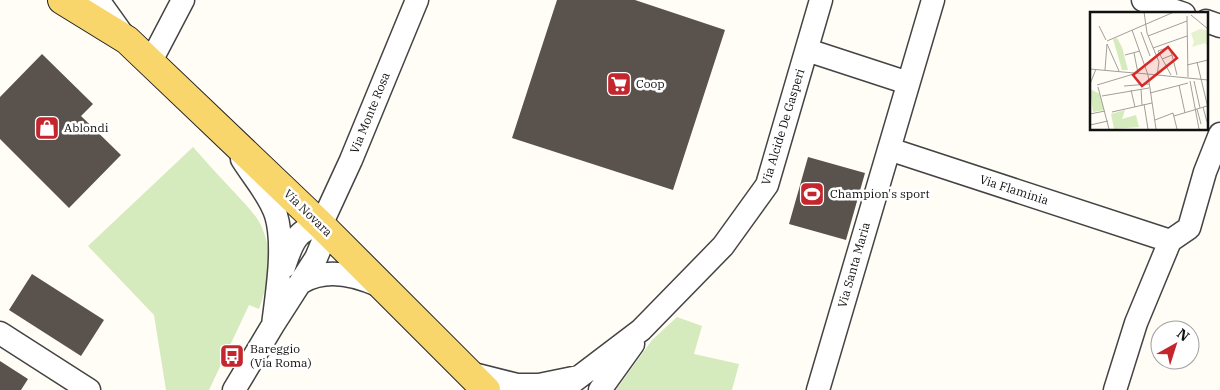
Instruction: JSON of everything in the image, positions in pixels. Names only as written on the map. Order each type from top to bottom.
[{"type":"main road","name":"Via Novara","points":[[62,0],[127,40],[321,225],[477,381]]},
{"type":"street","points":[[98,0],[127,40]]},
{"type":"street","points":[[150,63],[183,0]]},
{"type":"street","name":"Via Monte Rosa","points":[[321,225],[351,160],[417,0]]},
{"type":"street","name":"Via Alcide De Gasperi","points":[[477,381],[517,386],[571,384],[641,330],[723,246],[767,185],[821,0]]},
{"type":"street","name":"Via Santa Maria","points":[[818,390],[933,0]]},
{"type":"street","points":[[1143,0],[1178,12]]},
{"type":"street","points":[[807,50],[908,83]]},
{"type":"street","points":[[1115,390],[1136,323],[1170,242],[1189,228],[1205,172],[1220,134]]},
{"type":"street","points":[[229,139],[266,195],[276,214],[280,260],[272,325]]},
{"type":"street","name":"Via Flaminia","points":[[889,149],[1170,242]]},
{"type":"street","points":[[234,390],[272,325],[302,282],[322,247],[324,234],[321,225],[305,229],[298,235],[288,254],[278,286]]},
{"type":"street","points":[[302,282],[310,277],[339,274],[364,279],[385,288]]},
{"type":"street","name":"Via Alcide De Gasperi","points":[[600,390],[641,330]]},
{"type":"street","points":[[0,333],[89,390]]},
{"type":"green space","points":[[193,147],[258,220],[268,249],[267,280],[259,309],[249,305],[209,390],[166,390],[154,315],[88,246]]},
{"type":"green space","points":[[677,317],[702,326],[694,354],[739,364],[732,390],[616,390],[652,340]]},
{"type":"building","name":"Coop","points":[[557,0],[635,0],[725,30],[673,190],[512,138]]},
{"type":"building","name":"Ablondi","points":[[42,54],[93,104],[81,116],[121,155],[69,208],[0,139],[0,97]]},
{"type":"building","points":[[808,157],[865,173],[846,240],[789,224]]},
{"type":"building","points":[[32,274],[104,320],[81,356],[9,310]]},
{"type":"building","points":[[0,361],[28,379],[21,390],[0,390]]},
{"type":"place","name":"Coop","points":[[619,84]]},
{"type":"place","name":"Ablondi","points":[[47,128]]},
{"type":"place","name":"Champion's sport","points":[[812,194]]},
{"type":"place","name":"Bareggio (Via Roma)","points":[[232,356]]}]
